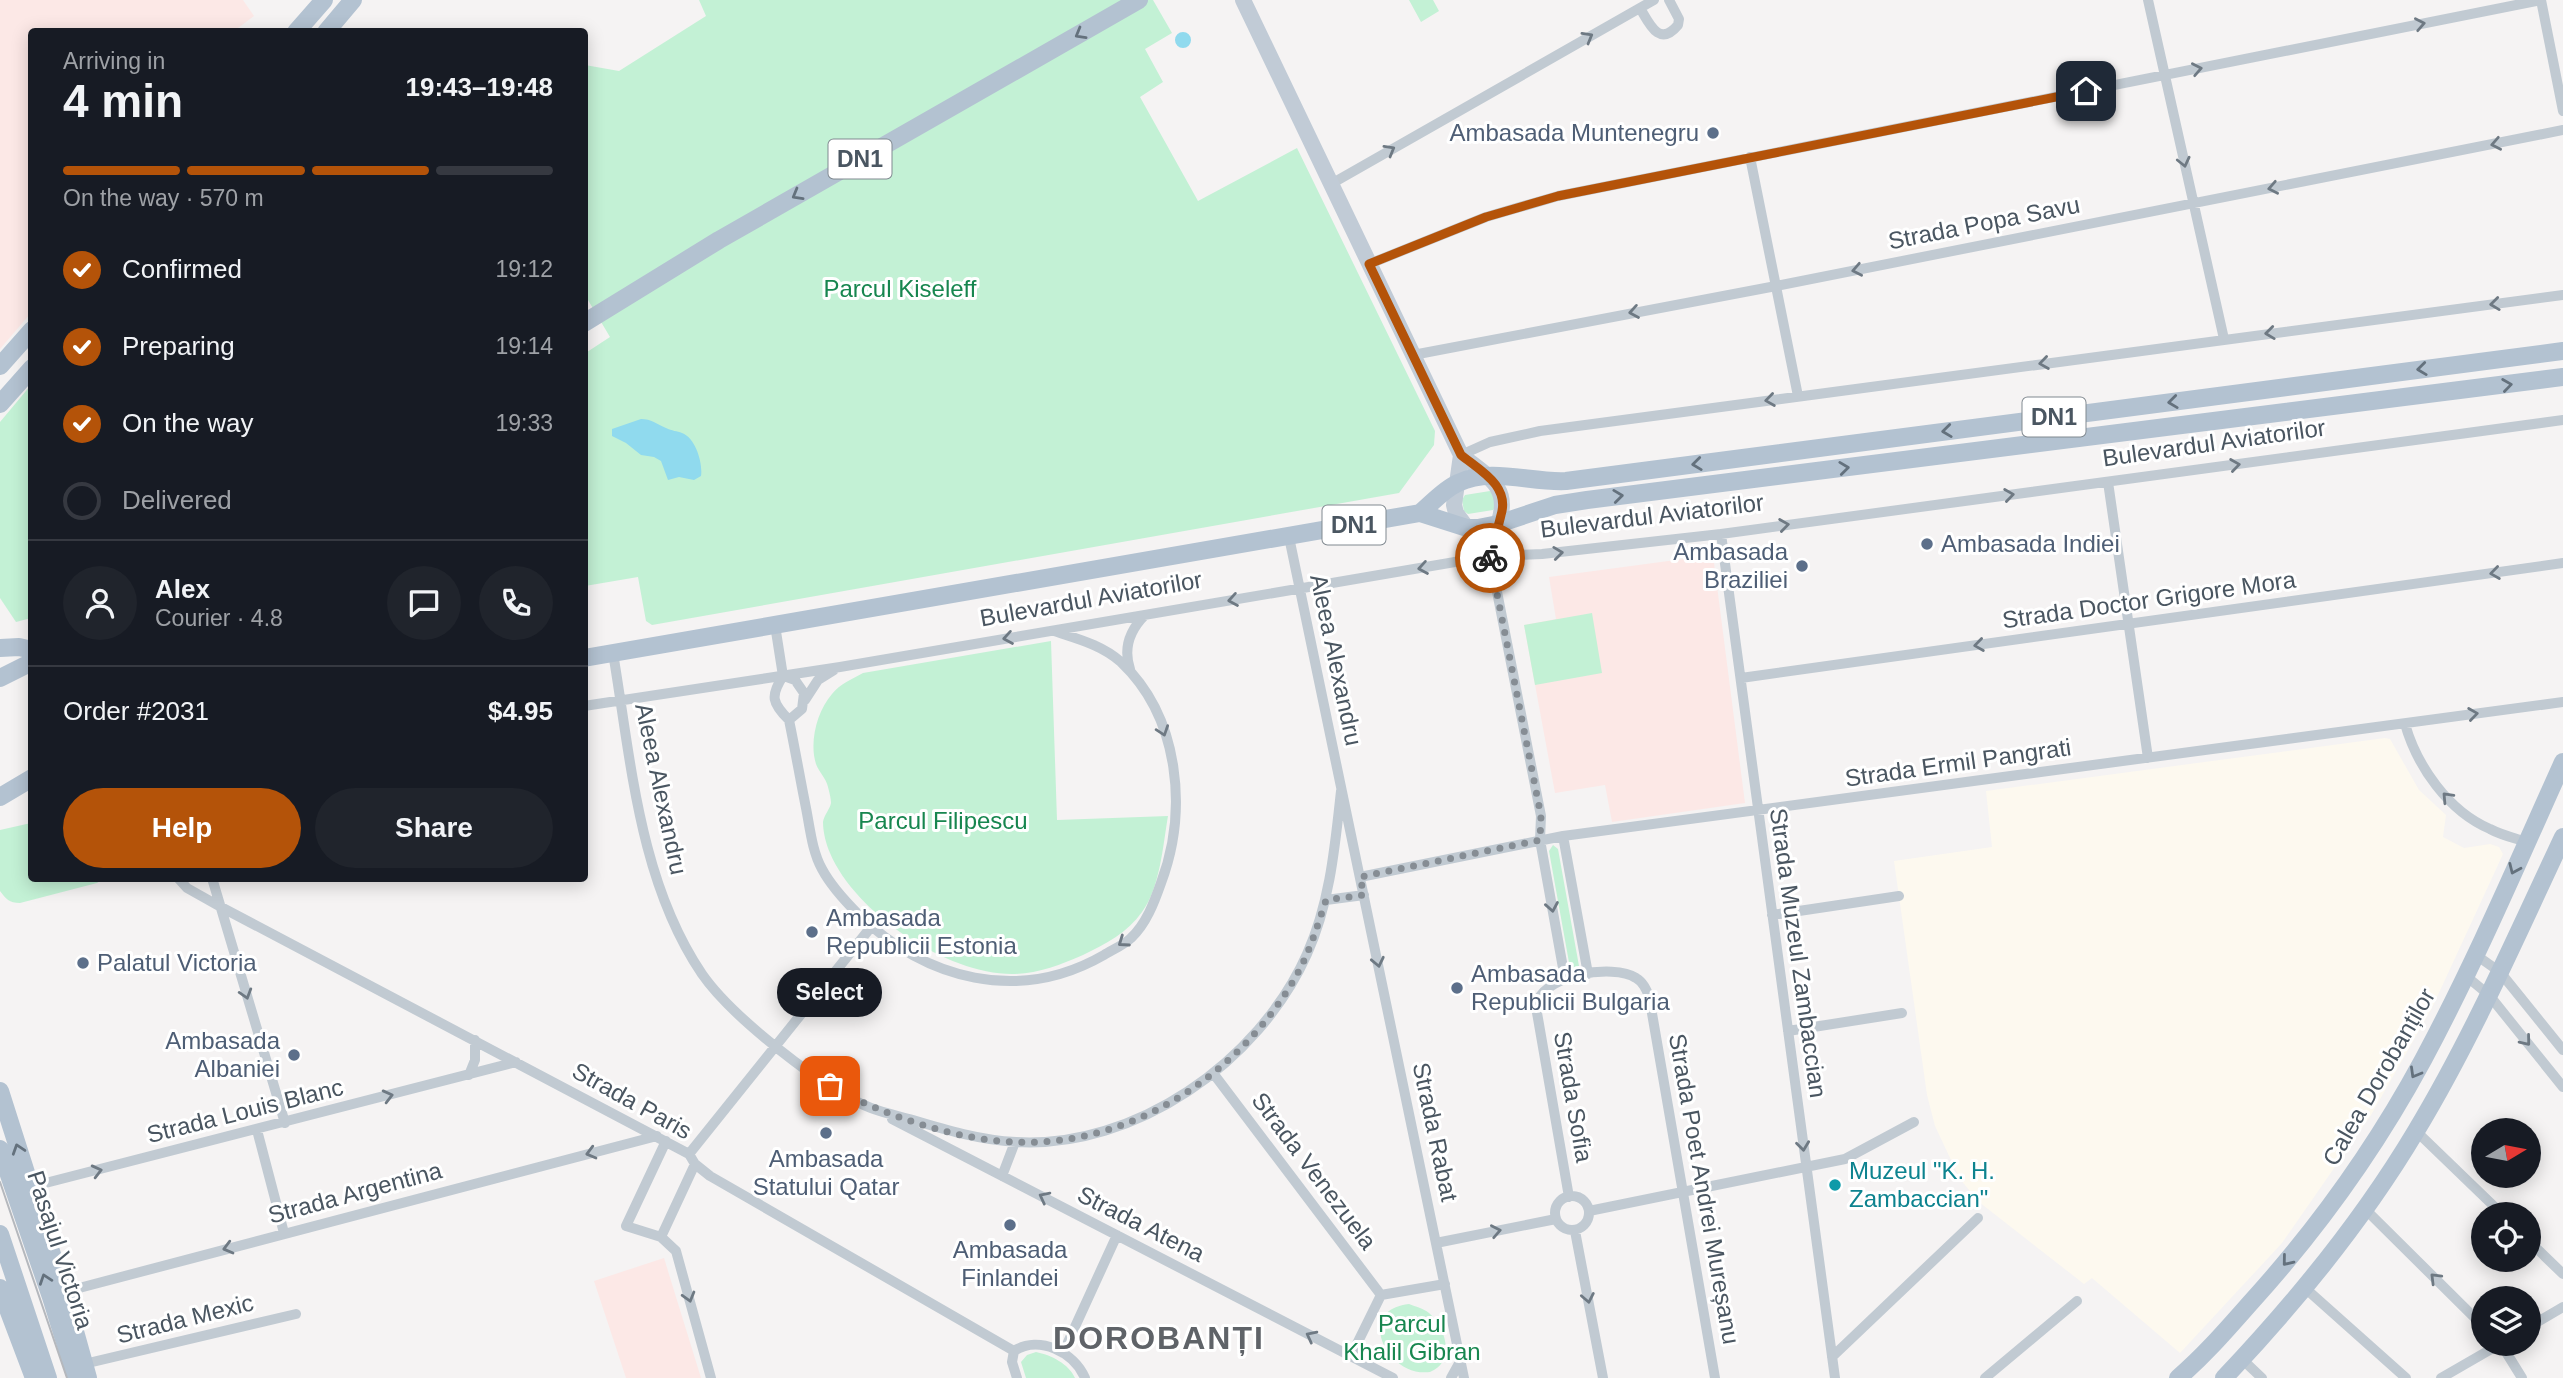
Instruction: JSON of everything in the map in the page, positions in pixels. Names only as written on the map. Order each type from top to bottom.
[{"type":"main road","points":[[300,28],[324,0]]},
{"type":"main road","points":[[329,28],[352,0]]},
{"type":"main road","name":"DN1","points":[[588,321],[719,240],[1139,0]]},
{"type":"main road","points":[[1243,0],[1461,455],[1500,490],[1503,498],[1499,524]]},
{"type":"main road","points":[[0,366],[28,334]]},
{"type":"main road","name":"Bulevardul Aviatorilor","points":[[1487,476],[1566,481],[2563,351]]},
{"type":"main road","points":[[0,404],[28,372]]},
{"type":"main road","name":"Bulevardul Aviatorilor","points":[[1499,524],[1550,507],[2563,377]]},
{"type":"main road","points":[[1461,455],[1454,505],[1456,513],[1467,528]]},
{"type":"main road","points":[[1420,513],[1455,484],[1487,476]]},
{"type":"main road","name":"DN1","points":[[1420,513],[1467,528],[1499,524]]},
{"type":"main road","name":"Bulevardul Aviatorilor","points":[[588,657],[1420,513]]},
{"type":"main road","points":[[0,648],[28,649]]},
{"type":"main road","points":[[0,678],[28,664]]},
{"type":"main road","name":"Calea Dorobanților","points":[[2178,1378],[2197,1362],[2285,1264],[2340,1194],[2387,1122],[2423,1060],[2466,976],[2563,762]]},
{"type":"main road","points":[[0,798],[28,780]]},
{"type":"main road","points":[[0,798],[28,789]]},
{"type":"main road","points":[[2224,1378],[2305,1288],[2365,1209],[2416,1131],[2489,995],[2563,837]]},
{"type":"main road","points":[[0,1091],[64,1292],[80,1372]]},
{"type":"main road","name":"Pasajul Victoria","points":[[0,1149],[80,1372]]},
{"type":"main road","name":"Pasajul Victoria","points":[[0,1234],[48,1378]]},
{"type":"main road","points":[[0,1288],[34,1378]]},
{"type":"street","points":[[1331,184],[1654,0]]},
{"type":"street","points":[[1640,8],[1653,30],[1659,34],[1667,34],[1678,26],[1679,19],[1669,0]]},
{"type":"street","points":[[2148,0],[2224,338]]},
{"type":"street","points":[[1369,264],[1522,205],[1749,156],[2541,0],[2563,111]]},
{"type":"street","name":"Strada Popa Savu","points":[[1413,355],[2563,130]]},
{"type":"street","points":[[1749,156],[1798,396]]},
{"type":"street","points":[[1461,455],[1490,442],[1540,431],[2563,295]]},
{"type":"street","name":"Bulevardul Aviatorilor","points":[[588,705],[839,667],[1490,556],[1542,554],[1721,534],[2563,420]]},
{"type":"street","points":[[2108,482],[2148,758]]},
{"type":"street","points":[[1499,524],[1490,556],[1541,816],[1540,840],[1565,979]]},
{"type":"street","points":[[1467,528],[1490,556]]},
{"type":"street","name":"Strada Muzeul Zambaccian","points":[[1721,534],[1835,1378]]},
{"type":"street","name":"Aleea Alexandru","points":[[1289,537],[1360,877]]},
{"type":"street","name":"Strada Doctor Grigore Mora","points":[[1741,678],[2563,563]]},
{"type":"street","points":[[775,625],[782,676],[776,686],[774,699],[789,720],[813,844],[821,868],[838,892],[871,927],[904,951],[930,964],[992,981],[1028,982],[1061,975],[1130,939],[1152,910],[1168,864],[1177,813],[1171,753],[1158,715],[1127,662],[1131,632],[1145,615]]},
{"type":"street","points":[[1052,631],[1083,640],[1108,652],[1131,672]]},
{"type":"street","name":"Aleea Alexandru","points":[[613,653],[645,836],[667,906],[685,945],[712,987],[725,1002],[775,1045],[830,1086],[869,1107],[953,1132],[1015,1142],[1064,1139],[1129,1124],[1166,1107],[1213,1073],[1256,1031],[1295,979],[1307,954],[1326,900],[1341,791]]},
{"type":"street","points":[[804,701],[818,680],[839,667]]},
{"type":"street","points":[[782,676],[795,680],[804,693],[802,709],[789,720]]},
{"type":"street","name":"Strada Ermil Pangrati","points":[[1360,877],[1563,836],[2563,702]]},
{"type":"street","points":[[2405,724],[2412,748],[2443,793],[2454,804],[2488,829],[2526,842]]},
{"type":"street","points":[[1541,816],[1550,828],[1563,836],[1588,974]]},
{"type":"street","name":"Strada Rabat","points":[[1360,877],[1464,1378]]},
{"type":"street","name":"Strada Paris","points":[[182,882],[187,888],[219,906],[661,1138],[692,1159],[710,1176],[1014,1351]]},
{"type":"street","points":[[213,882],[285,1123]]},
{"type":"street","points":[[1326,900],[1364,895]]},
{"type":"street","points":[[1772,915],[1899,896]]},
{"type":"street","points":[[661,1237],[692,1159],[775,1045],[871,927]]},
{"type":"street","points":[[2476,955],[2500,972],[2563,1050]]},
{"type":"street","name":"Strada Poet Andrei Mureșanu","points":[[1565,979],[1603,972],[1627,974],[1636,977],[1644,985],[1684,1193],[1715,1378]]},
{"type":"street","points":[[2466,976],[2489,995],[2563,1087]]},
{"type":"street","name":"Strada Sofia","points":[[1565,979],[1543,989],[1538,995],[1536,1007],[1569,1196]]},
{"type":"street","points":[[1788,1031],[1902,1013]]},
{"type":"street","points":[[470,1075],[475,1060],[475,1040]]},
{"type":"street","name":"Strada Louis Blanc","points":[[30,1187],[516,1062]]},
{"type":"street","name":"Strada Venezuela","points":[[1213,1073],[1381,1295]]},
{"type":"street","name":"Strada Atena","points":[[869,1107],[1394,1378]]},
{"type":"street","points":[[1589,1211],[1845,1159],[1914,1122]]},
{"type":"street","points":[[257,1130],[284,1233]]},
{"type":"street","points":[[2416,1131],[2490,1202]]},
{"type":"street","points":[[661,1138],[626,1226],[661,1237],[676,1251],[712,1378]]},
{"type":"street","name":"Strada Argentina","points":[[64,1292],[284,1233],[661,1138]]},
{"type":"street","points":[[1002,1176],[1015,1142]]},
{"type":"street","points":[[1569,1196],[1580,1198],[1589,1211],[1584,1226],[1575,1231],[1565,1229],[1556,1219],[1557,1205],[1569,1196]]},
{"type":"street","points":[[2365,1209],[2471,1314]]},
{"type":"street","points":[[1832,1357],[1978,1218]]},
{"type":"street","points":[[1436,1243],[1556,1219]]},
{"type":"street","points":[[1575,1231],[1603,1378]]},
{"type":"street","points":[[1063,1353],[1117,1235]]},
{"type":"street","points":[[2541,1253],[2563,1274]]},
{"type":"street","points":[[1351,1356],[1381,1295],[1445,1284]]},
{"type":"street","points":[[2305,1288],[2406,1378]]},
{"type":"street","points":[[1985,1378],[2077,1301]]},
{"type":"street","points":[[2541,1320],[2563,1307]]},
{"type":"street","name":"Strada Mexic","points":[[80,1372],[296,1314]]},
{"type":"street","points":[[1017,1378],[1012,1362],[1014,1351],[1020,1347],[1038,1344],[1063,1353],[1077,1365],[1085,1378]]},
{"type":"street","points":[[2441,1378],[2480,1356]]},
{"type":"street","points":[[2508,1356],[2522,1378]]},
{"type":"street","points":[[2242,1359],[2262,1378]]},
{"type":"street","points":[[1451,1378],[1461,1360]]},
{"type":"shaded area","points":[[0,0],[243,0],[254,16],[238,28],[28,28],[28,316],[0,349]]},
{"type":"shaded area","points":[[1713,555],[1745,803],[1612,822],[1605,785],[1555,793],[1524,625],[1556,619],[1549,577]]},
{"type":"shaded area","points":[[2390,739],[2419,790],[2446,815],[2443,837],[2464,848],[2490,844],[2499,847],[2503,854],[2432,1008],[2371,1115],[2282,1243],[2180,1353],[2092,1278],[2084,1284],[1979,1202],[1960,1179],[1935,1126],[1927,1095],[1894,861],[1992,847],[1986,791]]},
{"type":"shaded area","points":[[664,1258],[701,1378],[626,1378],[594,1281]]},
{"type":"green space","name":"Parcul Kiseleff","points":[[699,0],[1153,0],[1172,33],[1145,49],[1163,82],[1140,97],[1198,201],[1297,148],[1435,431],[1434,445],[1399,493],[652,625],[646,621],[638,577],[588,585],[588,351],[610,337],[588,300],[588,66],[619,71],[706,16]]},
{"type":"green space","points":[[1409,0],[1433,0],[1439,11],[1421,22]]},
{"type":"green space","points":[[28,389],[28,619],[16,622],[0,598],[0,422]]},
{"type":"green space","points":[[1490,491],[1494,495],[1496,506],[1493,510],[1468,514],[1464,511],[1462,500],[1465,495]]},
{"type":"green space","points":[[1592,613],[1602,673],[1535,685],[1524,625]]},
{"type":"green space","name":"Parcul Filipescu","points":[[1051,641],[1057,820],[1168,816],[1160,866],[1153,891],[1142,912],[1130,926],[1108,942],[1074,959],[1039,971],[1012,974],[987,971],[960,964],[932,952],[906,936],[881,918],[842,875],[830,853],[824,834],[823,822],[831,801],[827,784],[817,767],[814,737],[818,718],[832,694],[863,673]]},
{"type":"green space","points":[[28,824],[28,882],[98,882],[20,903],[8,900],[0,891],[0,830]]},
{"type":"green space","points":[[1553,845],[1558,849],[1579,966],[1575,971],[1570,968],[1549,851]]},
{"type":"green space","name":"Parcul Khalil Gibran","points":[[1409,1304],[1429,1313],[1444,1335],[1446,1353],[1443,1361],[1430,1372],[1414,1371],[1401,1365],[1390,1355],[1383,1342],[1380,1330],[1383,1318],[1392,1309]]},
{"type":"green space","points":[[1036,1352],[1059,1361],[1075,1378],[1026,1378],[1021,1362],[1027,1355]]},
{"type":"water","points":[[1183,32],[1189,34],[1189,46],[1183,48],[1177,46],[1175,40],[1177,34]]},
{"type":"water","points":[[641,419],[687,436],[698,452],[701,476],[694,480],[679,477],[668,480],[661,461],[641,455],[612,436],[612,429]]},
{"type":"tram line","points":[[0,1182],[67,1378]]},
{"type":"way so far","points":[[830,1086],[869,1107],[983,1138],[1036,1142],[1091,1135],[1129,1124],[1166,1107],[1213,1073],[1256,1031],[1295,979],[1326,900],[1364,895],[1360,877],[1540,840],[1541,816],[1490,558]]},
{"type":"place","name":"Ambasada Muntenegru","points":[[1713,133]]},
{"type":"place","name":"Ambasada Indiei","points":[[1927,544]]},
{"type":"place","name":"Ambasada Braziliei","points":[[1802,566]]},
{"type":"place","name":"Ambasada Republicii Estonia","points":[[812,932]]},
{"type":"place","name":"Palatul Victoria","points":[[83,963]]},
{"type":"place","name":"Ambasada Republicii Bulgaria","points":[[1457,988]]},
{"type":"place","name":"Ambasada Albaniei","points":[[294,1055]]},
{"type":"place","name":"Select","points":[[830,1086]]},
{"type":"place","name":"Ambasada Statului Qatar","points":[[826,1133]]},
{"type":"place","name":"Muzeul \"K. H. Zambaccian\"","points":[[1835,1185]]},
{"type":"place","name":"Ambasada Finlandei","points":[[1010,1225]]},
{"type":"district","name":"DOROBANȚI","points":[[1159,1338]]},
{"type":"route","points":[[1490,558],[1502,514],[1503,498],[1500,490],[1461,455],[1369,264],[1486,217],[1558,196],[2086,91]]}]
